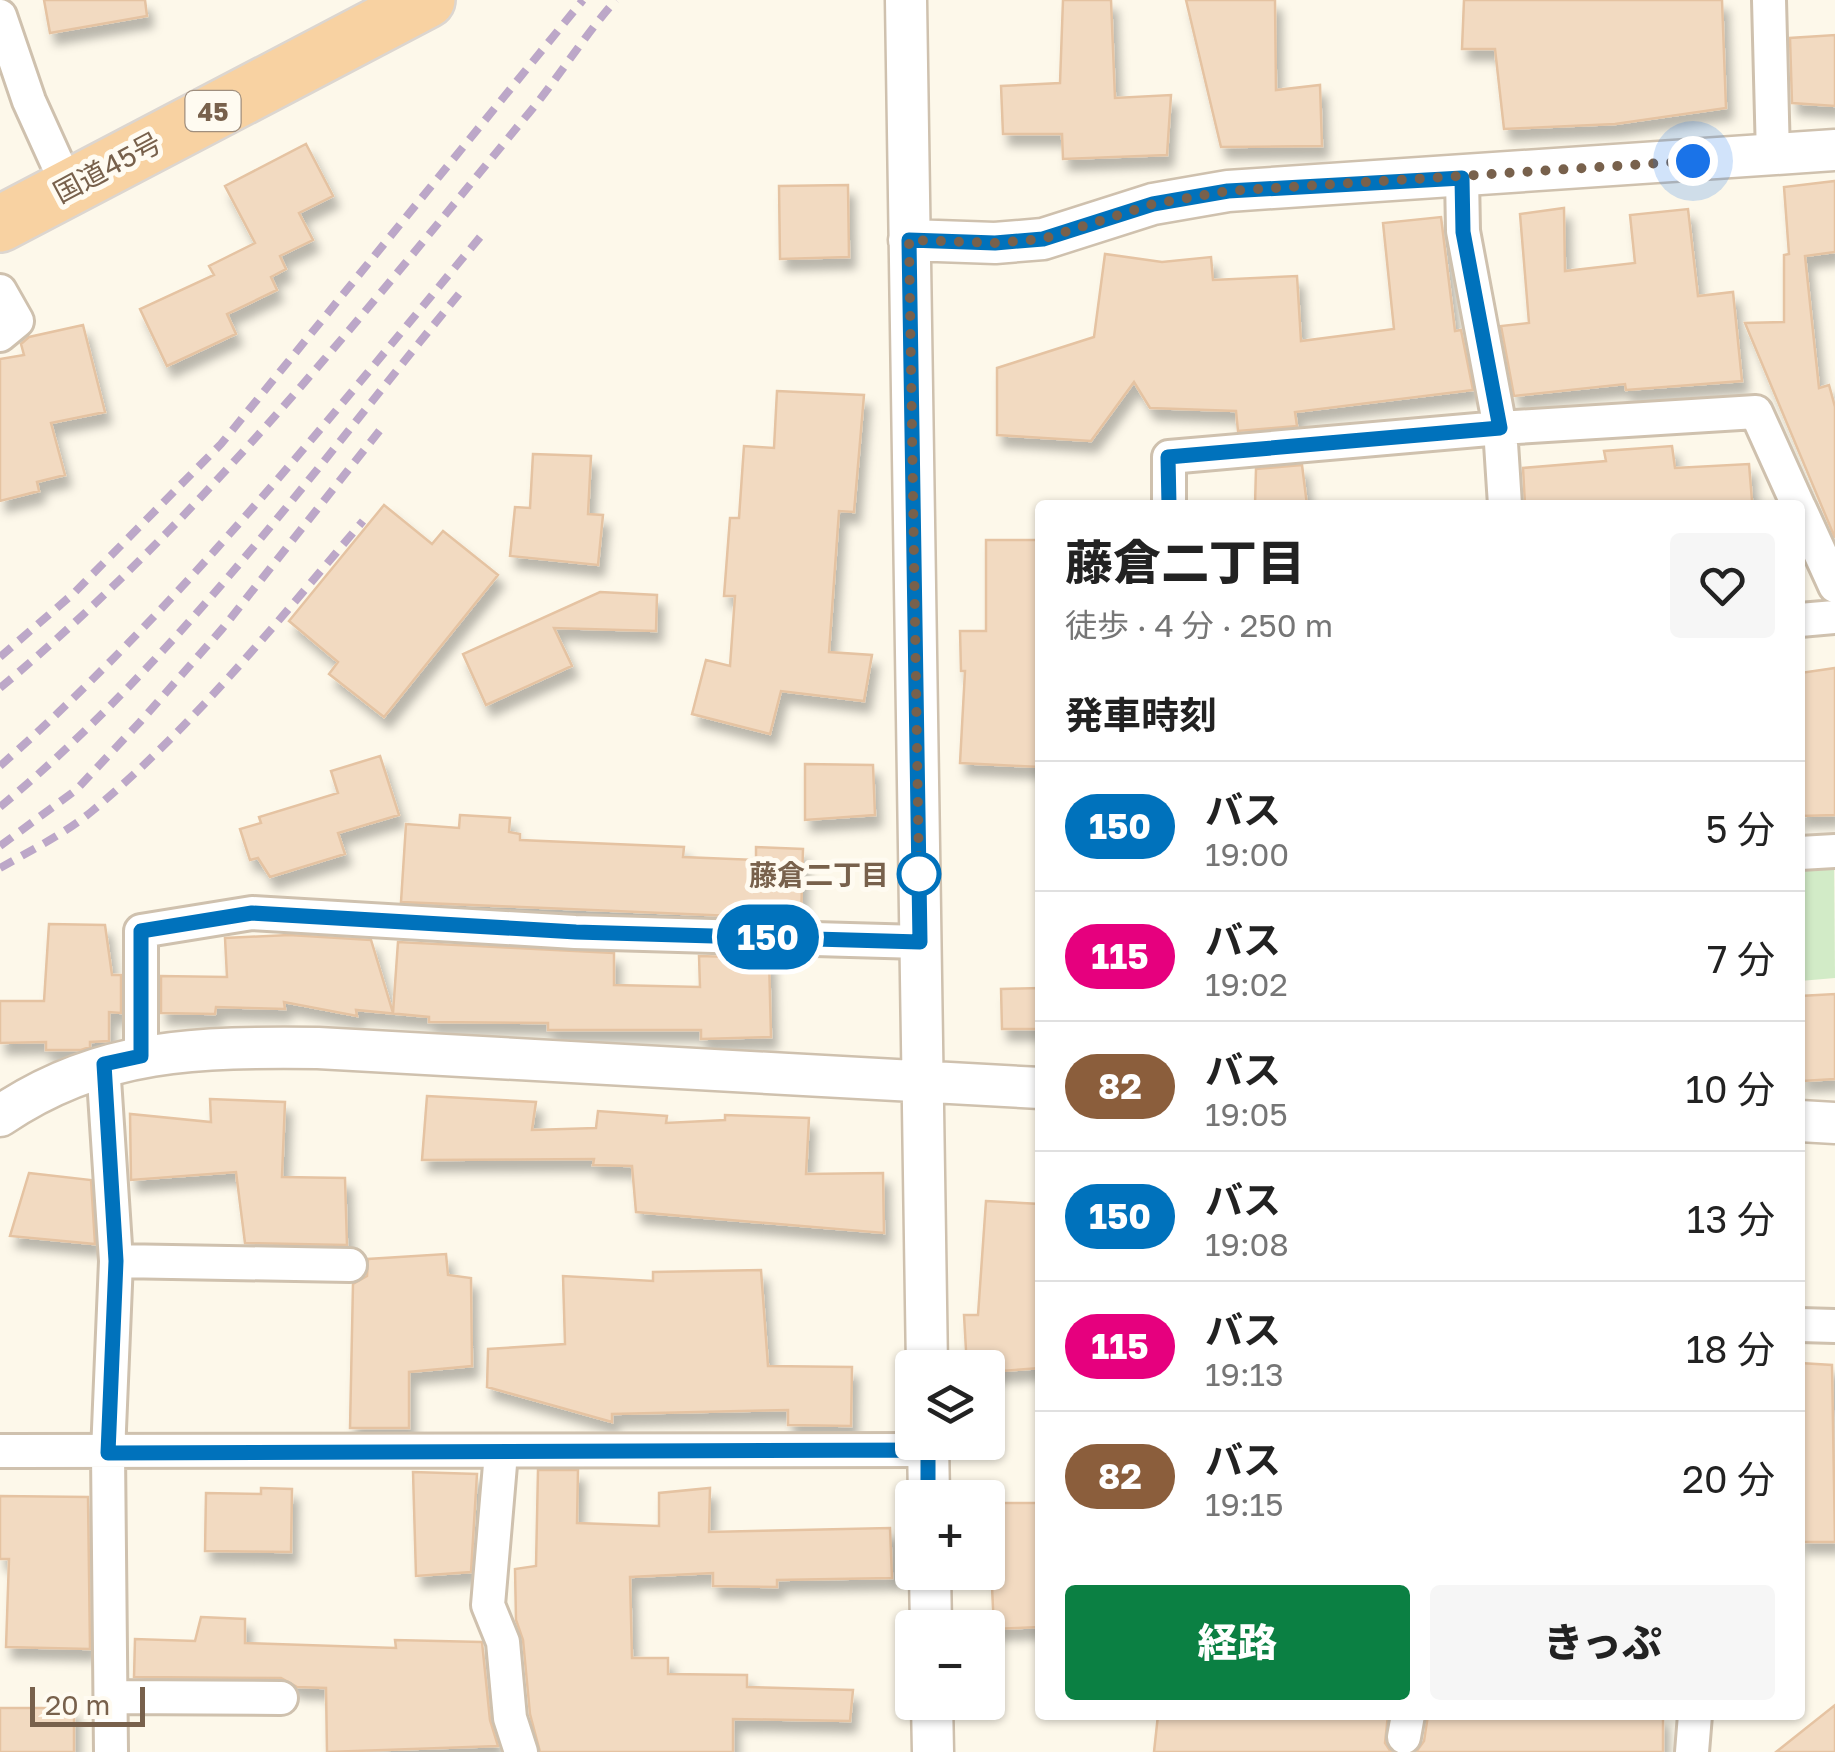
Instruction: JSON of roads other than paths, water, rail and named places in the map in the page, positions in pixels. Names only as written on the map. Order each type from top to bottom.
[{"type":"highway","name":"国道45号","points":[[0,224],[427,0]]},
{"type":"street","points":[[906,0],[926,1350]]},
{"type":"street","points":[[1769,0],[1773,156]]},
{"type":"street","points":[[0,16],[30,101],[68,186]]},
{"type":"street","points":[[909,240],[995,243],[1043,239],[1138,208],[1228,191],[1835,150]]},
{"type":"street","points":[[1462,178],[1463,232],[1500,428],[1505,500]]},
{"type":"street","points":[[0,291],[17,322],[0,335]]},
{"type":"street","points":[[1169,500],[1168,457],[1500,428],[1756,412],[1796,500]]},
{"type":"street","points":[[1805,520],[1835,586]]},
{"type":"street","points":[[1805,620],[1835,617]]},
{"type":"street","points":[[1805,853],[1835,851]]},
{"type":"street","points":[[112,1752],[108,1453],[122,1060],[141,931],[252,913],[576,932],[920,942]]},
{"type":"street","points":[[0,1116],[26,1098],[122,1060],[208,1047],[318,1048],[1035,1088]]},
{"type":"street","points":[[1805,1121],[1835,1123]]},
{"type":"street","points":[[116,1261],[350,1265]]},
{"type":"street","points":[[1805,1325],[1835,1326]]},
{"type":"street","points":[[0,1451],[501,1452],[895,1446]]},
{"type":"street","points":[[501,1452],[488,1605],[503,1642],[510,1718],[521,1752]]},
{"type":"street","points":[[113,1697],[282,1698]]},
{"type":"street","points":[[932,1720],[933,1752]]},
{"type":"street","points":[[1692,1752],[1695,1720]]},
{"type":"railway","points":[[0,657],[74,593],[221,444],[583,0]]},
{"type":"railway","points":[[0,688],[142,557],[275,416],[535,105],[616,0]]},
{"type":"railway","points":[[0,766],[67,704],[193,575],[486,230]]},
{"type":"railway","points":[[0,807],[65,750],[185,627],[459,294]]},
{"type":"railway","points":[[0,846],[76,790],[140,722],[222,629],[384,425]]},
{"type":"railway","points":[[0,868],[81,820],[165,745],[363,521]]},
{"type":"place","name":"藤倉二丁目","points":[[919,874]]}]
